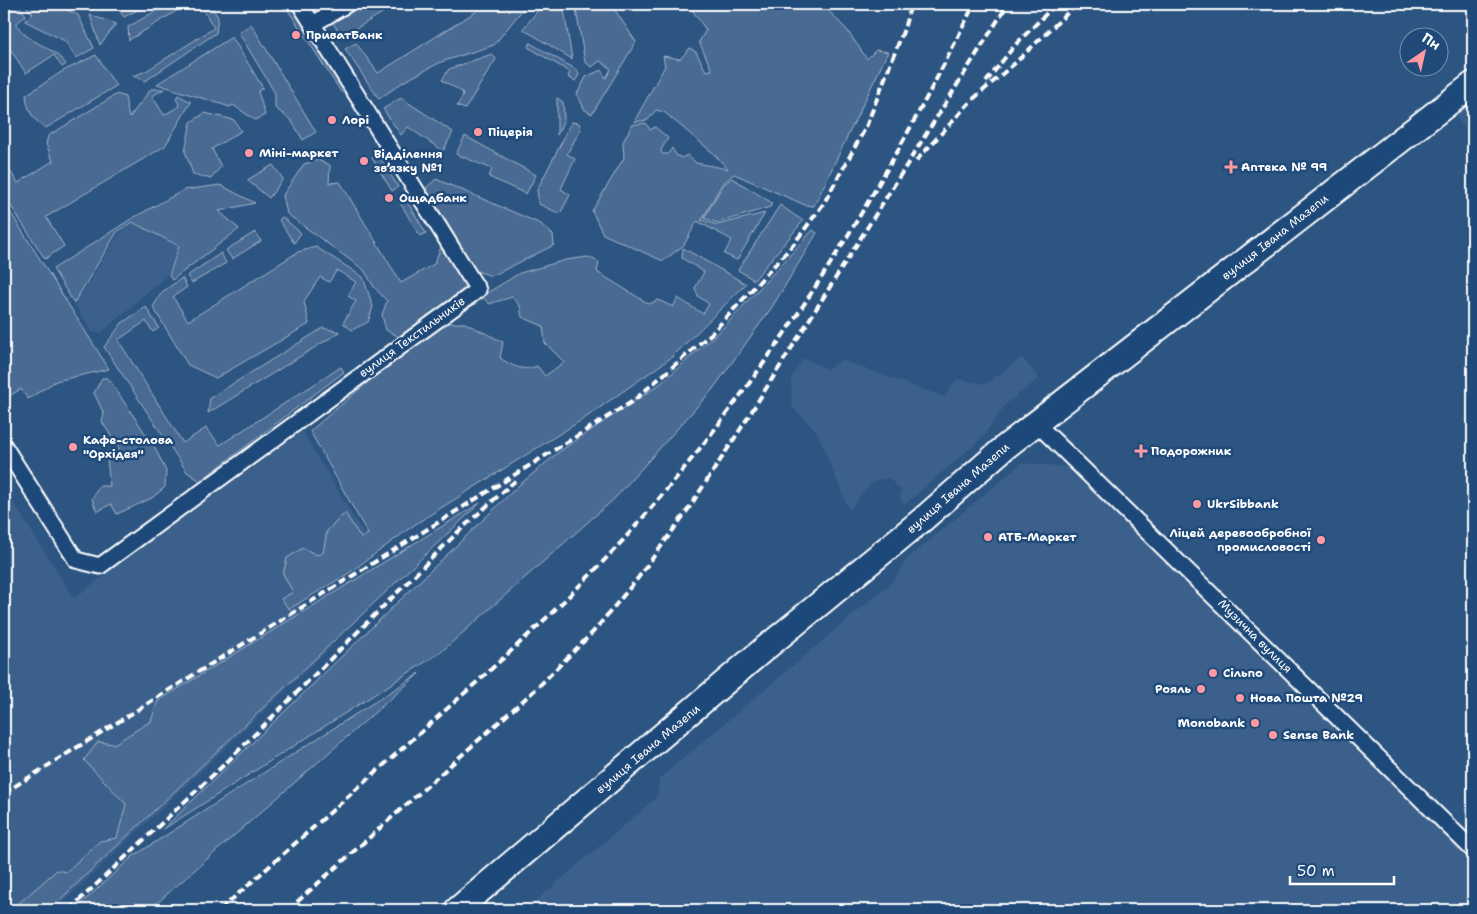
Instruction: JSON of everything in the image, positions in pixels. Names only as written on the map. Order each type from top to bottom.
[{"type":"main road","name":"вулиця Івана Мазепи","points":[[457,910],[763,650],[1036,423],[1473,84]]},
{"type":"street","name":"вулиця Текстильників","points":[[4,446],[76,560],[100,566],[478,290],[300,4]]},
{"type":"street","points":[[313,24],[347,4]]},
{"type":"street","name":"Музична вулиця","points":[[1036,423],[1473,850]]},
{"type":"shaded area","points":[[24,4],[53,4],[78,15],[94,48],[76,58],[65,41],[25,21],[33,14]]},
{"type":"shaded area","points":[[114,4],[149,4],[124,17]]},
{"type":"shaded area","points":[[168,4],[188,4],[129,40],[128,27]]},
{"type":"shaded area","points":[[200,4],[210,4],[218,17],[216,33],[145,81],[133,76],[146,71],[214,28]]},
{"type":"shaded area","points":[[284,4],[295,4],[347,93],[341,92]]},
{"type":"shaded area","points":[[356,4],[397,4],[342,37],[333,23]]},
{"type":"shaded area","points":[[488,4],[527,4],[494,45],[441,62],[403,82],[379,99],[345,49],[356,43],[378,73]]},
{"type":"shaded area","points":[[543,4],[563,4],[572,59],[523,29]]},
{"type":"shaded area","points":[[575,4],[611,4],[636,42],[592,114],[585,110],[577,94],[586,77],[601,70],[606,78],[611,69],[600,61],[592,67],[585,62]]},
{"type":"shaded area","points":[[688,4],[822,4],[847,30],[867,59],[876,50],[888,52],[814,206],[805,205],[734,174],[722,184],[701,221],[717,225],[765,213],[737,260],[724,254],[732,240],[697,221],[684,245],[663,261],[603,234],[592,211],[624,158],[623,142],[632,125],[646,123],[650,130],[655,127],[668,138],[661,150],[662,154],[668,154],[672,148],[676,155],[682,158],[687,155],[696,163],[728,169],[713,153],[664,112],[656,110],[648,120],[634,122],[665,66],[663,56],[680,59],[690,48],[696,52],[706,71],[712,70],[699,42],[706,30]]},
{"type":"shaded area","points":[[18,5],[26,15],[16,24],[21,31],[54,53],[66,64],[62,67],[54,55],[26,73],[4,40],[4,13]]},
{"type":"shaded area","points":[[90,15],[116,24],[100,45]]},
{"type":"shaded area","points":[[251,24],[316,132],[303,140],[291,120],[275,108],[275,93],[239,33]]},
{"type":"shaded area","points":[[232,37],[263,88],[258,91],[265,115],[255,120],[233,105],[230,107],[157,84]]},
{"type":"shaded area","points":[[530,43],[577,70],[579,75],[575,81],[568,77],[570,72],[528,47]]},
{"type":"shaded area","points":[[492,54],[496,59],[465,109],[457,106],[463,96],[462,92],[442,80],[449,69]]},
{"type":"shaded area","points":[[96,55],[116,86],[46,128],[41,125],[32,114],[26,95],[63,71]]},
{"type":"shaded area","points":[[151,89],[164,89],[152,96],[164,115],[180,106],[176,99],[178,95],[191,102],[165,146],[46,217],[64,246],[45,259],[4,195],[4,162],[18,183],[53,161],[46,144],[48,136],[117,94],[125,97],[129,118]]},
{"type":"shaded area","points":[[401,98],[453,132],[443,151],[408,127],[401,135],[383,109]]},
{"type":"shaded area","points":[[557,98],[563,102],[564,120],[557,135]]},
{"type":"shaded area","points":[[1473,98],[1473,139],[1453,113]]},
{"type":"shaded area","points":[[205,113],[234,120],[241,131],[212,149],[221,166],[211,179],[193,174],[185,151],[191,122]]},
{"type":"shaded area","points":[[572,122],[579,123],[581,129],[567,154],[575,159],[561,189],[570,195],[560,214],[539,204],[537,190]]},
{"type":"shaded area","points":[[465,136],[536,175],[526,194],[489,177],[492,169],[456,154]]},
{"type":"shaded area","points":[[378,154],[398,187],[392,191],[372,158]]},
{"type":"shaded area","points":[[318,160],[330,165],[329,183],[340,182],[401,283],[434,264],[440,249],[453,255],[467,289],[403,339],[386,330],[382,315],[387,301],[374,287],[364,270],[287,214],[283,195],[304,164]]},
{"type":"shaded area","points":[[273,165],[283,179],[269,198],[247,180]]},
{"type":"shaded area","points":[[732,178],[772,203],[770,207],[718,223],[704,218],[723,185]]},
{"type":"shaded area","points":[[436,179],[541,224],[553,235],[554,245],[492,276],[476,271],[426,188]]},
{"type":"shaded area","points":[[220,185],[255,203],[219,211],[239,229],[172,280],[169,275],[179,246],[132,222],[117,232],[74,303],[53,269],[131,219],[184,190]]},
{"type":"shaded area","points":[[405,198],[426,233],[420,236],[399,201]]},
{"type":"shaded area","points":[[4,202],[109,369],[56,381],[28,399],[21,389],[4,399]]},
{"type":"shaded area","points":[[780,205],[803,221],[754,280],[738,270]]},
{"type":"shaded area","points":[[282,217],[301,233],[294,243],[279,220]]},
{"type":"shaded area","points":[[132,223],[178,247],[167,275],[101,333],[92,332],[75,305],[119,233]]},
{"type":"shaded area","points":[[813,230],[817,233],[772,307],[713,389],[614,499],[441,652],[162,830],[518,486],[560,451],[660,384],[723,328]]},
{"type":"shaded area","points":[[255,232],[261,241],[232,259],[226,250]]},
{"type":"shaded area","points":[[316,247],[363,277],[373,307],[368,322],[352,330],[343,323],[356,301],[348,296],[356,282],[337,270],[329,282],[320,277],[304,301],[309,324],[216,378],[188,365],[153,307],[162,292],[182,278],[187,287],[173,297],[188,321],[298,252]]},
{"type":"shaded area","points":[[683,248],[746,284],[672,357],[585,418],[417,523],[349,573],[289,609],[281,599],[293,592],[283,574],[287,558],[303,548],[317,555],[323,553],[327,531],[345,513],[361,538],[368,534],[310,431],[438,323],[465,323],[503,342],[500,358],[513,366],[522,368],[537,366],[545,376],[564,362],[545,343],[543,326],[522,317],[520,306],[512,297],[489,304],[482,296],[520,273],[566,260],[588,257],[599,262],[597,272],[649,304],[658,300],[673,307],[678,298],[703,314],[709,304],[698,296],[695,288],[704,272],[682,258]]},
{"type":"shaded area","points":[[221,253],[226,263],[192,283],[187,276]]},
{"type":"shaded area","points":[[146,307],[159,328],[153,332],[146,321],[118,340],[183,443],[206,428],[220,445],[341,367],[344,372],[200,481],[187,472],[104,347],[122,323]]},
{"type":"shaded area","points":[[323,328],[340,332],[208,413],[210,398]]},
{"type":"shaded area","points":[[1022,357],[1039,378],[1007,403],[982,438],[904,505],[900,500],[901,491],[889,478],[876,480],[862,493],[849,510],[817,432],[792,407],[791,378],[803,358],[828,369],[841,360],[944,397],[957,379],[986,384]]},
{"type":"shaded area","points":[[102,378],[108,378],[155,448],[166,471],[165,487],[152,498],[117,514],[111,504],[97,512],[92,499],[99,486],[110,486],[107,459],[120,450],[102,422],[104,414],[94,393]]},
{"type":"shaded area","points":[[302,431],[364,534],[291,591],[331,647],[55,910],[4,910],[4,488],[74,598],[171,525]]},
{"type":"shaded area","points":[[1022,463],[1066,467],[1161,556],[1473,860],[1473,910],[525,910],[657,797],[659,779],[893,581],[907,559]]},
{"type":"shaded area","points":[[480,503],[49,910],[11,910],[57,870],[66,872],[100,841],[117,838],[126,804],[84,760],[98,742],[114,744],[151,721],[158,701]]},
{"type":"shaded area","points":[[420,673],[149,910],[74,910],[132,857]]},
{"type":"railway","points":[[4,793],[633,401],[712,333],[793,245],[824,203],[866,127],[904,29],[911,4]]},
{"type":"railway","points":[[220,910],[530,633],[625,538],[677,477],[726,414],[818,283],[900,146],[974,4]]},
{"type":"railway","points":[[288,910],[536,689],[594,631],[638,578],[687,511],[738,433],[1008,4]]},
{"type":"railway","points":[[986,82],[1015,45],[1056,4]]},
{"type":"railway","points":[[916,161],[972,100],[1014,64],[1077,4]]},
{"type":"railway","points":[[69,910],[228,761],[459,531],[515,481]]},
{"type":"place","name":"ПриватБанк","points":[[296,35]]},
{"type":"place","name":"Лорі","points":[[332,120]]},
{"type":"place","name":"Піцерія","points":[[478,132]]},
{"type":"place","name":"Міні-маркет","points":[[249,153]]},
{"type":"place","name":"Відділення зв’язку №1","points":[[364,161]]},
{"type":"place","name":"Аптека № 99","points":[[1231,167]]},
{"type":"place","name":"Ощадбанк","points":[[389,198]]},
{"type":"place","name":"Кафе-столова \"Орхідея\"","points":[[73,447]]},
{"type":"place","name":"Подорожник","points":[[1141,451]]},
{"type":"place","name":"UkrSibbank","points":[[1197,504]]},
{"type":"place","name":"АТБ-Маркет","points":[[988,537]]},
{"type":"place","name":"Ліцей деревообробної промисловості","points":[[1321,540]]},
{"type":"place","name":"Сільпо","points":[[1213,673]]},
{"type":"place","name":"Рояль","points":[[1201,689]]},
{"type":"place","name":"Нова Пошта №29","points":[[1240,698]]},
{"type":"place","name":"Monobank","points":[[1255,723]]},
{"type":"place","name":"Sense Bank","points":[[1273,735]]}]
